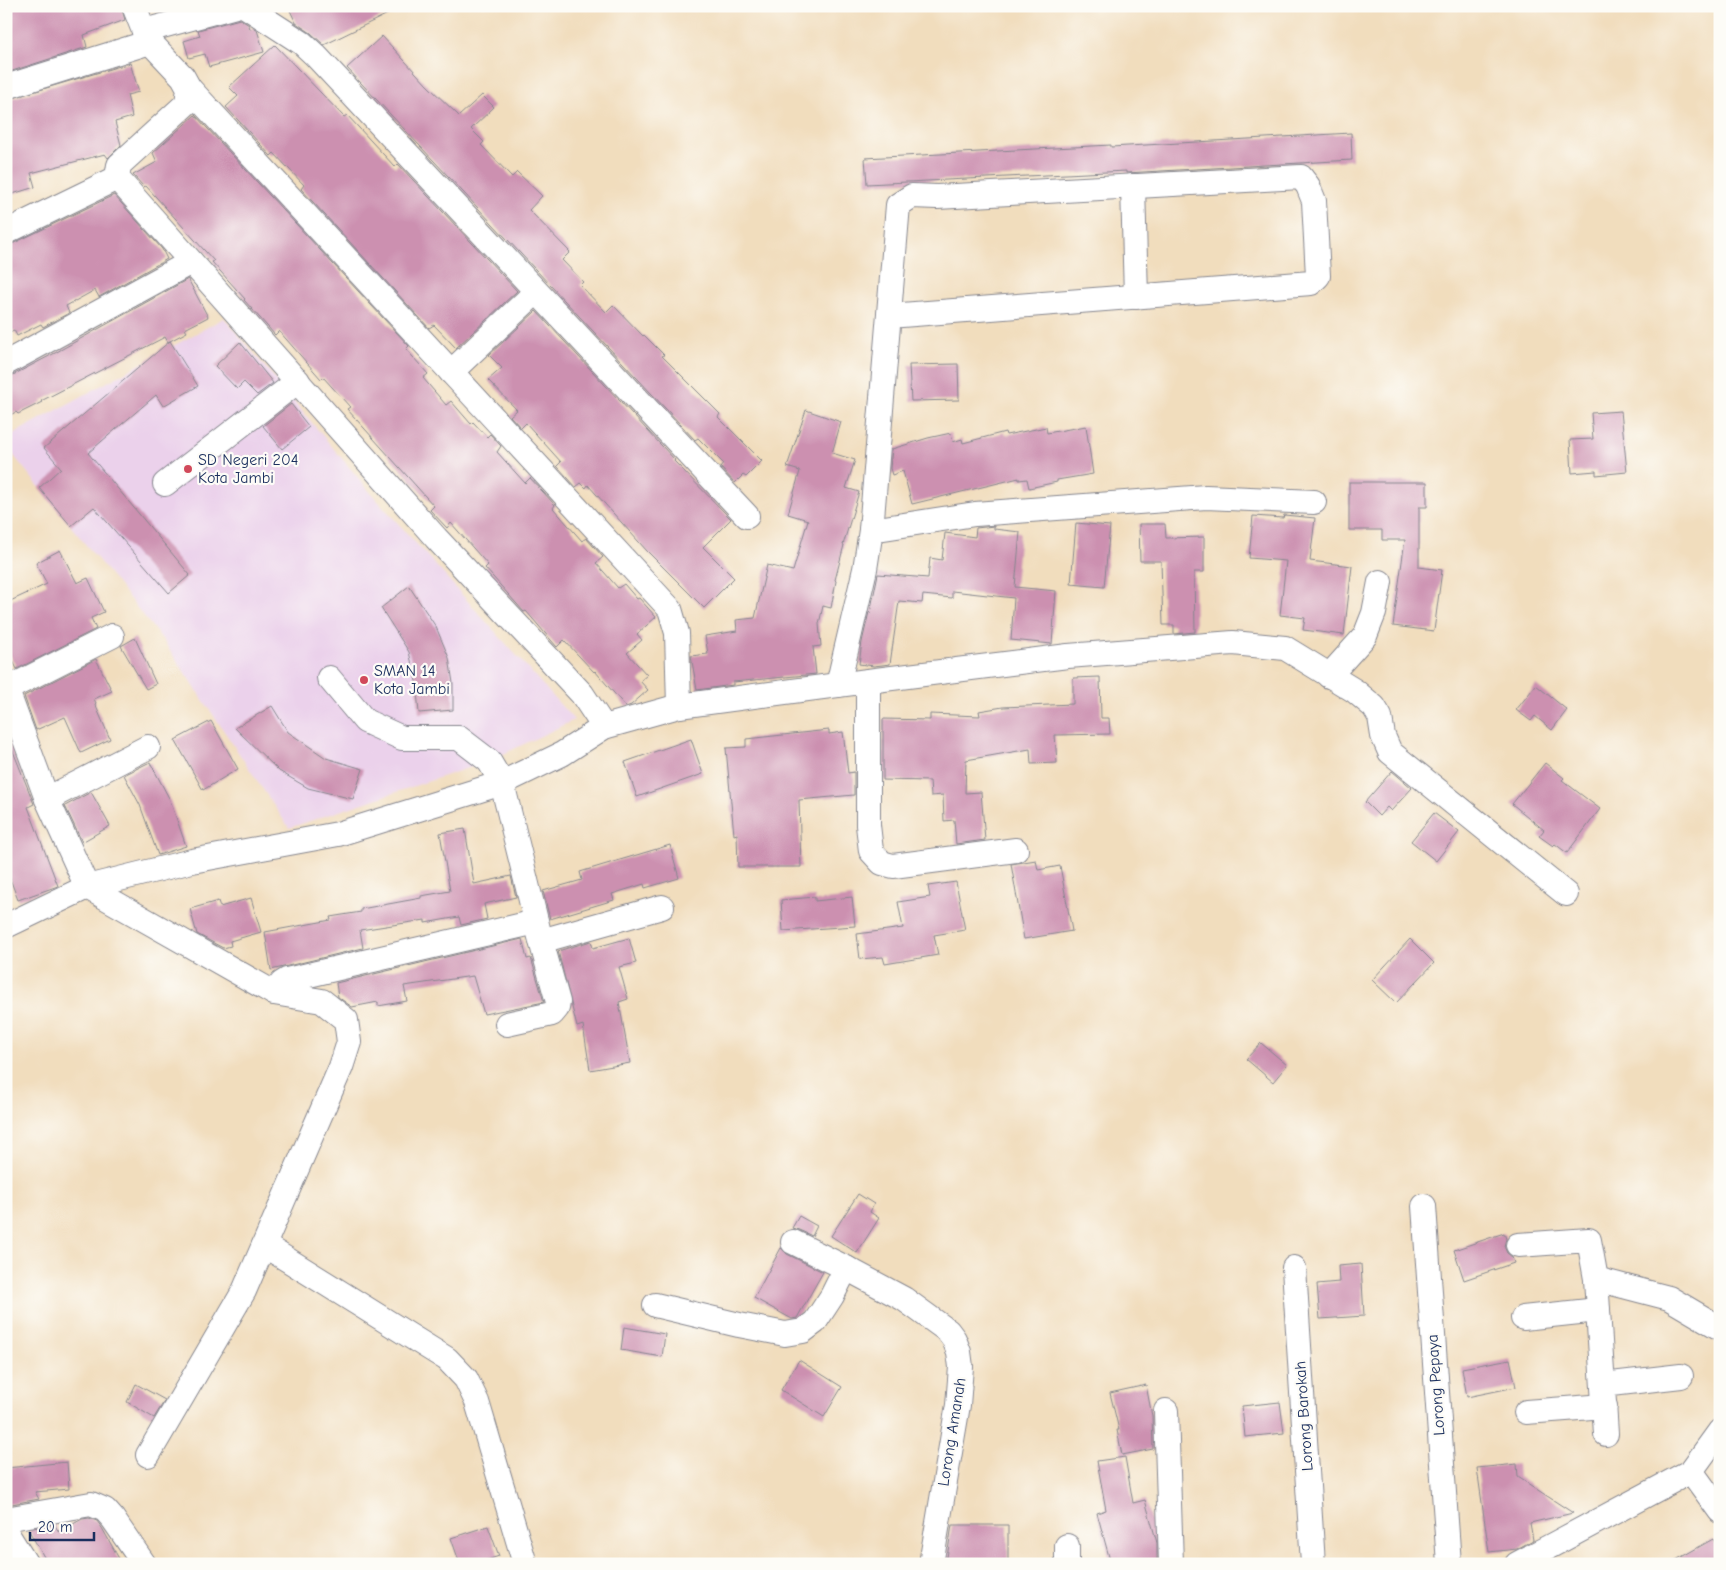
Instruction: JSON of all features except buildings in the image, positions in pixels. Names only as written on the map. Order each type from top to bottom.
[{"type":"street","points":[[134,6],[147,37],[183,77],[188,88],[670,610],[677,633],[679,706]]},
{"type":"street","points":[[6,87],[236,6]]},
{"type":"street","points":[[245,6],[302,43],[316,56],[747,516]]},
{"type":"street","points":[[188,88],[187,103],[119,165],[118,178],[436,538],[582,694],[604,727]]},
{"type":"street","points":[[838,685],[865,569],[871,530],[898,205],[912,196],[937,197],[1301,177],[1308,186],[1314,201],[1318,276],[1311,282],[889,316]]},
{"type":"street","points":[[6,232],[118,178]]},
{"type":"street","points":[[1133,186],[1136,297]]},
{"type":"street","points":[[6,363],[191,262]]},
{"type":"street","points":[[452,372],[536,292]]},
{"type":"street","points":[[165,484],[298,381]]},
{"type":"street","points":[[871,530],[975,514],[1206,497],[1314,502]]},
{"type":"street","points":[[1329,676],[1365,636],[1374,613],[1380,582]]},
{"type":"street","points":[[112,636],[6,688],[47,799],[87,887],[274,992],[322,1000],[346,1020],[350,1042],[341,1068],[244,1291],[148,1455]]},
{"type":"street","points":[[6,926],[87,887],[192,861],[338,834],[502,783],[562,754],[604,727],[679,706],[868,680],[1068,656],[1233,643],[1285,648],[1354,691],[1374,707],[1380,717],[1383,736],[1390,752],[1566,894]]},
{"type":"street","points":[[329,678],[365,721],[402,738],[459,738],[489,762],[502,783],[558,1002],[557,1008],[552,1014],[507,1024]]},
{"type":"street","points":[[868,680],[868,825],[871,851],[882,864],[893,866],[1016,850]]},
{"type":"street","points":[[47,799],[148,747]]},
{"type":"street","points":[[274,992],[287,980],[662,907]]},
{"type":"street","name":"Lorong Pepaya","points":[[1424,1206],[1449,1564]]},
{"type":"street","points":[[1518,1245],[1589,1240],[1596,1279],[1606,1434]]},
{"type":"street","name":"Lorong Amanah","points":[[793,1242],[846,1268],[904,1300],[948,1331],[954,1339],[959,1352],[961,1367],[958,1405],[931,1564]]},
{"type":"street","points":[[264,1245],[447,1359],[466,1379],[477,1402],[525,1564]]},
{"type":"street","points":[[655,1305],[785,1334],[802,1331],[815,1322],[832,1296],[846,1268]]},
{"type":"street","name":"Lorong Barokah","points":[[1294,1268],[1313,1564]]},
{"type":"street","points":[[1596,1279],[1669,1298],[1720,1328]]},
{"type":"street","points":[[1523,1318],[1598,1310]]},
{"type":"street","points":[[1526,1412],[1604,1396],[1681,1376]]},
{"type":"street","points":[[1166,1411],[1170,1564]]},
{"type":"street","points":[[1517,1564],[1691,1471],[1720,1431]]},
{"type":"street","points":[[1691,1471],[1718,1504]]},
{"type":"street","points":[[6,1519],[91,1504],[105,1510],[123,1532],[144,1564]]},
{"type":"street","points":[[6,1532],[26,1564]]},
{"type":"shaded area","points":[[224,318],[370,492],[574,720],[489,761],[289,828],[163,640],[6,446],[6,438]]},
{"type":"place","name":"SD Negeri 204 Kota Jambi","points":[[188,469]]},
{"type":"place","name":"SMAN 14 Kota Jambi","points":[[364,680]]}]
